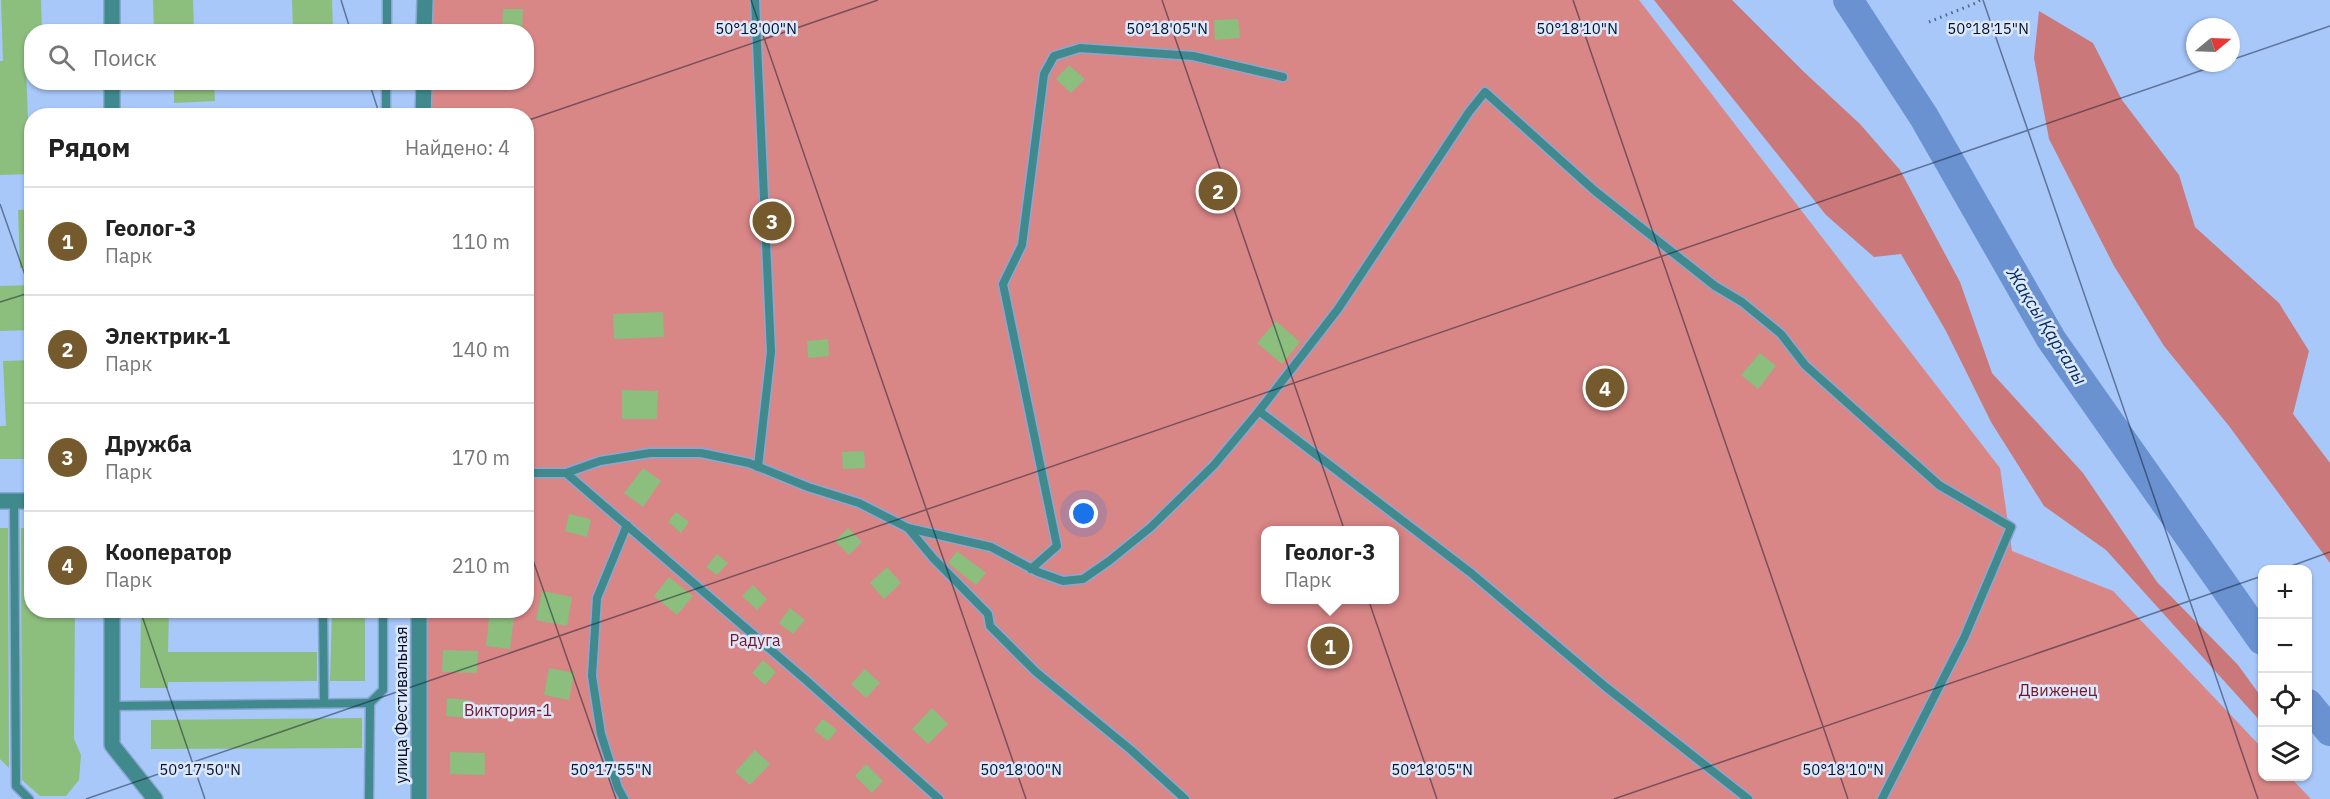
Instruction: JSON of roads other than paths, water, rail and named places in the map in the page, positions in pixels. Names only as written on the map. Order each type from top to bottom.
[{"type":"street","points":[[112,0],[112,24]]},
{"type":"street","points":[[424,24],[425,0]]},
{"type":"street","points":[[112,90],[112,108]]},
{"type":"street","points":[[423,108],[424,90]]},
{"type":"street","points":[[7,501],[24,501]]},
{"type":"street","points":[[112,618],[112,745],[155,799]]},
{"type":"street","name":"улица Фестивальная","points":[[419,618],[419,799]]},
{"type":"lane","points":[[387,0],[387,24]]},
{"type":"lane","points":[[755,0],[771,352],[758,466]]},
{"type":"lane","points":[[1031,569],[1057,546],[1004,284],[1022,245],[1044,74],[1054,56],[1080,48],[1193,56],[1283,77]]},
{"type":"lane","points":[[386,90],[386,108]]},
{"type":"lane","points":[[534,473],[566,473],[600,461],[650,453],[701,453],[758,466],[808,487],[859,503],[908,528],[991,547],[1031,569],[1063,581],[1083,579],[1151,527],[1214,465],[1259,411],[1338,309],[1469,112],[1485,92],[1595,191],[1715,286],[1742,302],[1781,334],[1805,365],[1939,485],[2011,526],[1964,638],[1882,799]]},
{"type":"lane","points":[[1259,411],[1471,573],[1649,723],[1748,799]]},
{"type":"lane","points":[[566,473],[807,681],[939,799]]},
{"type":"lane","points":[[7,501],[16,786],[30,799]]},
{"type":"lane","points":[[624,799],[618,788],[602,734],[592,676],[597,598],[627,525]]},
{"type":"lane","points":[[908,528],[933,558],[988,614],[990,626],[1036,672],[1131,750],[1185,799]]},
{"type":"lane","points":[[323,618],[324,703]]},
{"type":"lane","points":[[369,799],[370,703],[383,690],[383,618]]},
{"type":"lane","points":[[112,706],[370,703]]},
{"type":"waterway","name":"Жақсы Қарғалы","points":[[1848,0],[1924,117],[2051,339],[2258,634]]},
{"type":"waterway","name":"Жақсы Қарғалы","points":[[2312,709],[2330,731]]},
{"type":"place","name":"Электрик-1","points":[[1218,191]]},
{"type":"place","name":"Дружба","points":[[772,221]]},
{"type":"place","name":"Кооператор","points":[[1605,388]]},
{"type":"place","name":"Геолог-3","points":[[1330,646]]},
{"type":"park label","name":"Радуга","points":[[755,640]]},
{"type":"park label","name":"Движенец","points":[[2058,690]]},
{"type":"park label","name":"Виктория-1","points":[[508,710]]}]
